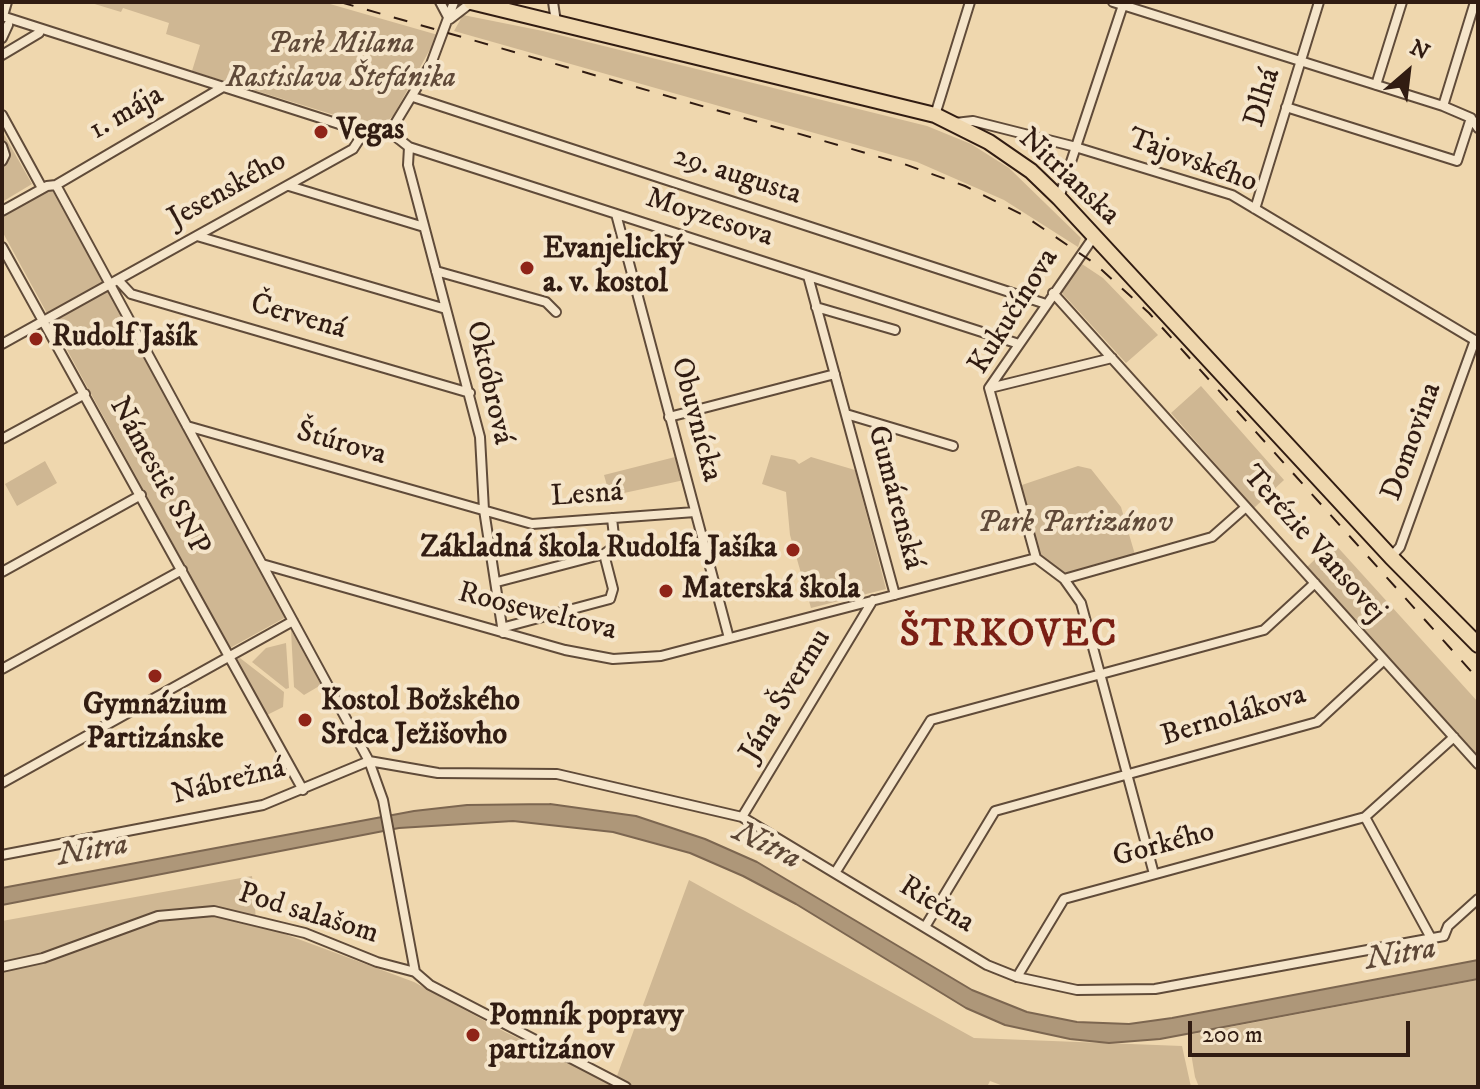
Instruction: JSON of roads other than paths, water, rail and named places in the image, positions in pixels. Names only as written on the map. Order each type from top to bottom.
[{"type":"main road","name":"Nitrianska","points":[[471,2],[935,115],[955,123],[1031,171],[1095,235],[1391,557],[1478,645]]},
{"type":"street","points":[[2,38],[7,2]]},
{"type":"street","points":[[440,2],[449,20]]},
{"type":"street","points":[[4,19],[364,132],[390,132],[413,97],[449,20],[454,2]]},
{"type":"street","points":[[449,20],[471,2]]},
{"type":"street","points":[[553,2],[556,22]]},
{"type":"street","points":[[935,115],[970,2]]},
{"type":"street","name":"Dlhá","points":[[1255,209],[1319,2]]},
{"type":"street","points":[[1376,85],[1402,2]]},
{"type":"street","points":[[1443,106],[1475,2]]},
{"type":"street","points":[[1059,198],[1078,148],[1120,3],[1443,106],[1471,118],[1478,128]]},
{"type":"street","points":[[2,55],[39,33]]},
{"type":"street","name":"1. mája","points":[[53,182],[223,87]]},
{"type":"street","name":"29. augusta","points":[[413,97],[1046,304]]},
{"type":"street","points":[[1286,107],[1457,161],[1471,118]]},
{"type":"street","points":[[2,115],[38,187]]},
{"type":"street","name":"Tajovského","points":[[955,123],[973,121],[1078,148],[1232,195],[1477,341]]},
{"type":"street","name":"Jesenského","points":[[109,285],[353,149],[364,132]]},
{"type":"street","name":"Moyzesova","points":[[390,132],[409,147],[1019,344]]},
{"type":"street","points":[[2,161],[3,146],[16,139]]},
{"type":"street","name":"Októbrová","points":[[409,147],[408,163],[480,437],[484,510],[504,630]]},
{"type":"street","points":[[2,211],[38,187],[53,182]]},
{"type":"street","name":"Námestie SNP","points":[[53,182],[369,761],[383,799],[415,972]]},
{"type":"street","points":[[289,186],[424,227]]},
{"type":"street","name":"Obuvnícka","points":[[616,214],[729,638]]},
{"type":"street","name":"Kukučínova","points":[[1036,558],[989,388],[1095,235]]},
{"type":"street","points":[[197,236],[446,309]]},
{"type":"street","name":"Námestie SNP","points":[[2,247],[303,790]]},
{"type":"street","points":[[436,271],[546,302],[556,312]]},
{"type":"street","name":"Gumárenská","points":[[808,276],[895,595]]},
{"type":"street","name":"Červená","points":[[118,280],[131,294],[470,393]]},
{"type":"street","points":[[2,344],[109,285]]},
{"type":"street","name":"Terézie Vansovej","points":[[1053,293],[1478,764]]},
{"type":"street","points":[[816,307],[895,330]]},
{"type":"street","name":"Domovina","points":[[1391,557],[1400,547],[1477,341]]},
{"type":"street","points":[[989,388],[1112,358]]},
{"type":"street","points":[[669,417],[835,374]]},
{"type":"street","points":[[2,439],[85,394]]},
{"type":"street","name":"Gumárenská","points":[[846,414],[953,446]]},
{"type":"street","name":"Štúrova","points":[[186,426],[484,510]]},
{"type":"street","points":[[2,572],[141,495]]},
{"type":"street","points":[[1064,579],[1212,537],[1246,507]]},
{"type":"street","name":"Lesná","points":[[484,510],[532,524],[695,512]]},
{"type":"street","points":[[497,582],[604,554],[615,546],[612,518]]},
{"type":"street","points":[[504,630],[610,599],[613,589],[604,554]]},
{"type":"street","points":[[1036,558],[1064,579],[1081,603],[1154,874]]},
{"type":"street","name":"Rooseweltova","points":[[262,564],[613,659],[661,656],[1036,558]]},
{"type":"street","points":[[2,669],[182,570]]},
{"type":"street","points":[[835,873],[931,720],[1264,630],[1315,583]]},
{"type":"street","name":"Jána Švermu","points":[[742,817],[873,600]]},
{"type":"street","points":[[2,783],[293,621]]},
{"type":"street","name":"Bernolákova","points":[[925,927],[995,811],[1317,722],[1384,660]]},
{"type":"street","name":"Gorkého","points":[[1017,977],[1064,899],[1365,817],[1454,737]]},
{"type":"street","name":"Riečna","points":[[369,761],[438,773],[557,774],[742,817],[987,965],[1017,977],[1077,990],[1135,991],[1444,936],[1448,926],[1478,899]]},
{"type":"street","name":"Nábrežná","points":[[2,855],[263,805],[369,761]]},
{"type":"street","points":[[1365,817],[1431,938]]},
{"type":"street","name":"Pod salašom","points":[[2,967],[43,958],[158,916],[214,911],[305,933],[377,962],[415,972],[430,985],[626,1087]]},
{"type":"railway","points":[[340,2],[904,164],[965,186],[1023,215],[1094,263],[1149,313],[1478,679]]},
{"type":"place","name":"Vegas","points":[[321,132]]},
{"type":"place","name":"Evanjelický a. v. kostol","points":[[527,268]]},
{"type":"place","name":"Rudolf Jašík","points":[[36,339]]},
{"type":"place","name":"Základná škola Rudolfa Jašíka","points":[[793,550]]},
{"type":"place","name":"Materská škola","points":[[666,591]]},
{"type":"place","name":"Gymnázium Partizánske","points":[[155,676]]},
{"type":"place","name":"Kostol Božského Srdca Ježišovho","points":[[305,720]]},
{"type":"place","name":"Pomník popravy partizánov","points":[[473,1035]]},
{"type":"district","name":"ŠTRKOVEC","points":[[1009,637]]},
{"type":"park label","name":"Park Milana Rastislava Štefánika","points":[[341,63]]},
{"type":"park label","name":"Park Partizánov","points":[[1075,525]]},
{"type":"water label","name":"Nitra","points":[[766,847]]},
{"type":"water label","name":"Nitra","points":[[93,852]]},
{"type":"water label","name":"Nitra","points":[[1401,956]]}]
